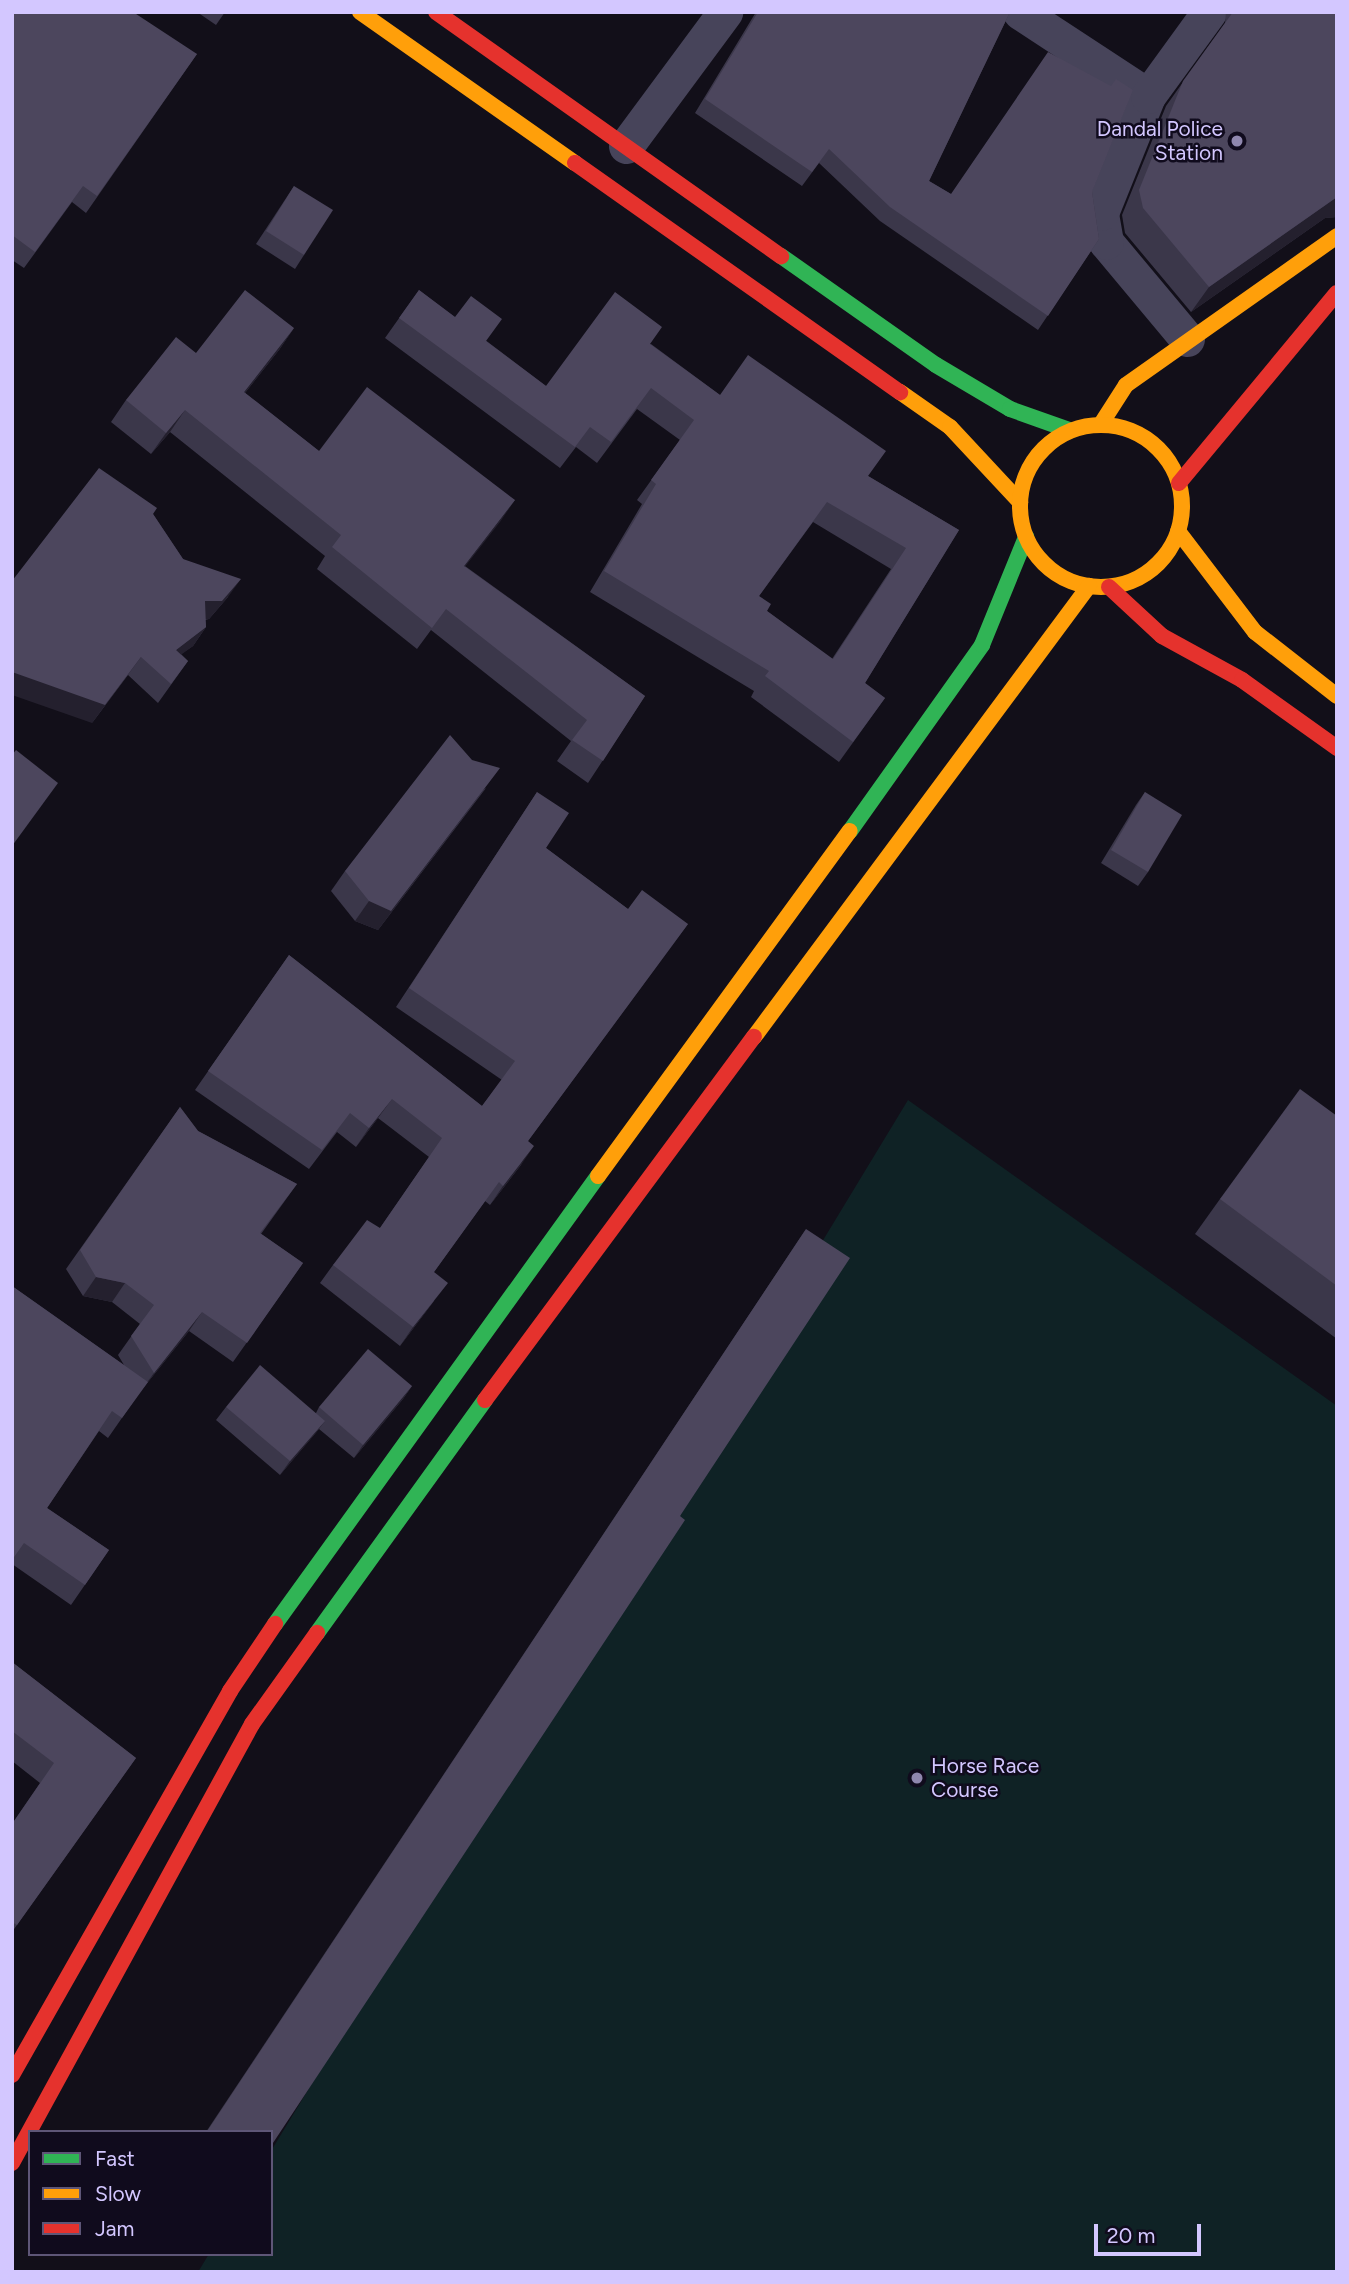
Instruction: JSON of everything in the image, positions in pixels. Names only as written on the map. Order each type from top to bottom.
[{"type":"main road","points":[[360,12],[950,427],[1020,502]]},
{"type":"main road","points":[[436,12],[936,365],[1010,409],[1069,430]]},
{"type":"main road","points":[[1101,424],[1126,385],[1187,339],[1337,236]]},
{"type":"main road","points":[[1179,483],[1337,293]]},
{"type":"main road","points":[[1101,424],[1150,440],[1179,483],[1178,531],[1164,559],[1139,578],[1109,587],[1089,586],[1058,575],[1026,537],[1020,502],[1026,472],[1044,447],[1069,430],[1101,424]]},
{"type":"main road","points":[[1178,531],[1255,632],[1337,696]]},
{"type":"main road","points":[[30,2130],[252,1724],[611,1224],[769,982],[982,645],[1026,537]]},
{"type":"main road","points":[[12,2075],[128,1861],[238,1679],[769,982],[1089,586]]},
{"type":"main road","points":[[1109,587],[1162,636],[1242,680],[1337,748]]},
{"type":"main road","points":[[12,2163],[28,2134]]},
{"type":"street","points":[[626,146],[725,12]]},
{"type":"street","points":[[1020,12],[1148,96]]},
{"type":"street","points":[[1187,339],[1106,242],[1101,213],[1148,96],[1209,12]]},
{"type":"green space","name":"Horse Race Course","points":[[908,1100],[1337,1406],[1337,2272],[198,2272],[208,2256],[273,2256],[273,2148]]},
{"type":"building","points":[[12,12],[133,12],[197,54],[97,196],[83,186],[35,252],[12,235]]},
{"type":"building","points":[[758,12],[1010,12],[929,181],[951,194],[1048,52],[1111,86],[1116,79],[1133,90],[1092,192],[1099,239],[1048,316],[890,207],[829,149],[812,172],[705,99]]},
{"type":"building","name":"Dandal Police Station","points":[[1233,12],[1337,12],[1337,197],[1209,287],[1143,208],[1139,190],[1183,81]]},
{"type":"building","points":[[294,186],[333,210],[304,255],[266,231]]},
{"type":"building","points":[[245,290],[294,328],[244,392],[319,451],[367,387],[515,500],[464,566],[645,696],[603,761],[572,740],[587,720],[446,609],[432,628],[332,547],[341,535],[185,410],[166,433],[126,400],[176,337],[196,353]]},
{"type":"building","points":[[419,290],[455,317],[471,296],[502,319],[486,341],[546,386],[615,292],[662,327],[650,344],[720,395],[748,355],[886,451],[868,476],[959,530],[865,683],[885,698],[853,742],[765,676],[769,671],[604,571],[656,484],[651,480],[694,420],[651,388],[611,442],[590,427],[575,447],[399,318]],"holes":[[[827,502],[906,548],[833,659],[767,611],[771,604],[759,596]]]},
{"type":"building","points":[[99,468],[157,508],[153,514],[183,559],[241,579],[222,601],[205,601],[206,627],[176,650],[188,661],[171,684],[141,657],[105,705],[12,672],[12,581]]},
{"type":"building","points":[[450,735],[472,760],[500,768],[391,911],[369,901],[345,871]]},
{"type":"building","points":[[16,750],[58,783],[12,846],[12,755]]},
{"type":"building","points":[[537,792],[569,813],[546,848],[628,909],[642,890],[688,924],[528,1141],[534,1146],[503,1186],[499,1182],[434,1272],[448,1283],[413,1327],[333,1265],[367,1220],[380,1228],[442,1138],[392,1099],[369,1128],[350,1113],[322,1150],[208,1071],[289,955],[482,1106],[515,1061],[409,988]]},
{"type":"building","points":[[1145,792],[1182,815],[1148,872],[1111,850]]},
{"type":"building","points":[[1300,1089],[1337,1116],[1337,1286],[1220,1199]]},
{"type":"building","points":[[180,1107],[198,1131],[297,1184],[260,1233],[303,1263],[247,1343],[202,1312],[154,1373],[131,1336],[154,1305],[125,1283],[96,1277],[80,1250]]},
{"type":"building","points":[[806,1229],[850,1258],[680,1516],[685,1520],[273,2143],[273,2130],[208,2130]]},
{"type":"building","points":[[12,1286],[148,1382],[122,1418],[112,1411],[47,1508],[109,1550],[85,1585],[24,1543],[12,1560]]},
{"type":"building","points":[[368,1349],[412,1386],[363,1445],[319,1407]]},
{"type":"building","points":[[260,1365],[325,1421],[290,1461],[226,1407]]},
{"type":"building","points":[[12,1662],[136,1758],[17,1925],[12,1922],[12,1824],[54,1763],[12,1731]]},
{"type":"traffic: fast","points":[[781,256],[936,365],[1010,409],[1069,430]]},
{"type":"traffic: fast","points":[[850,831],[982,645],[1026,537]]},
{"type":"traffic: fast","points":[[275,1624],[598,1176]]},
{"type":"traffic: fast","points":[[317,1633],[485,1400]]},
{"type":"traffic: slow","points":[[360,12],[575,163]]},
{"type":"traffic: slow","points":[[1101,424],[1126,385],[1337,236]]},
{"type":"traffic: slow","points":[[900,392],[950,427],[1020,502]]},
{"type":"traffic: slow","points":[[1101,425],[1132,431],[1158,449],[1176,475],[1182,506],[1176,537],[1158,563],[1132,581],[1101,587],[1070,581],[1044,563],[1026,537],[1020,506],[1026,475],[1044,449],[1070,431],[1101,425]]},
{"type":"traffic: slow","points":[[1178,531],[1255,632],[1337,696]]},
{"type":"traffic: slow","points":[[754,1037],[1089,586]]},
{"type":"traffic: slow","points":[[598,1176],[850,831]]},
{"type":"traffic: jam","points":[[436,12],[781,256]]},
{"type":"traffic: jam","points":[[575,163],[900,392]]},
{"type":"traffic: jam","points":[[1179,483],[1337,293]]},
{"type":"traffic: jam","points":[[1109,587],[1162,636],[1242,680],[1337,748]]},
{"type":"traffic: jam","points":[[485,1400],[754,1037]]},
{"type":"traffic: jam","points":[[12,2075],[230,1691],[275,1624]]},
{"type":"traffic: jam","points":[[30,2130],[252,1724],[317,1633]]},
{"type":"traffic: jam","points":[[12,2163],[28,2134]]},
{"type":"place","name":"Dandal Police Station","points":[[1237,141]]},
{"type":"place","name":"Horse Race Course","points":[[917,1778]]}]
